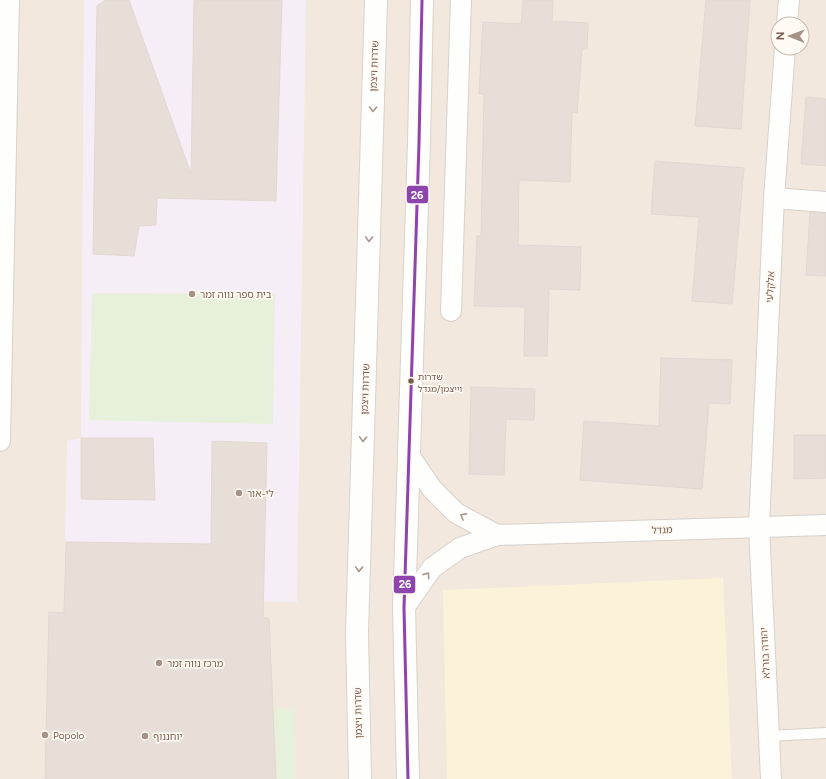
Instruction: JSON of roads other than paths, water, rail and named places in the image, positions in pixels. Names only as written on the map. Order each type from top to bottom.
[{"type":"main road","name":"שדרות ויצמן","points":[[360,779],[357,633],[376,0]]},
{"type":"main road","points":[[408,779],[404,608],[419,150],[422,0]]},
{"type":"street","points":[[0,440],[9,0]]},
{"type":"street","points":[[451,311],[460,0]]},
{"type":"street","points":[[788,16],[789,0]]},
{"type":"street","name":"אלקלעי","points":[[759,527],[774,198],[784,56]]},
{"type":"street","points":[[774,198],[826,202]]},
{"type":"street","points":[[409,455],[432,489],[456,512],[497,535]]},
{"type":"street","name":"מגדל","points":[[404,608],[432,568],[460,548],[497,535],[826,525]]},
{"type":"street","name":"יהודה בורלא","points":[[759,527],[771,779]]},
{"type":"lane","points":[[769,736],[826,734]]},
{"type":"place","name":"בית ספר נווה זמר","points":[[192,294]]},
{"type":"place","name":"שדרות וייצמן/מגדל","points":[[411,381]]},
{"type":"place","name":"לי-אור","points":[[239,493]]},
{"type":"place","name":"מרכז נווה זמר","points":[[159,663]]},
{"type":"place","name":"Popolo","points":[[45,735]]},
{"type":"place","name":"יוחננוף","points":[[145,736]]}]
